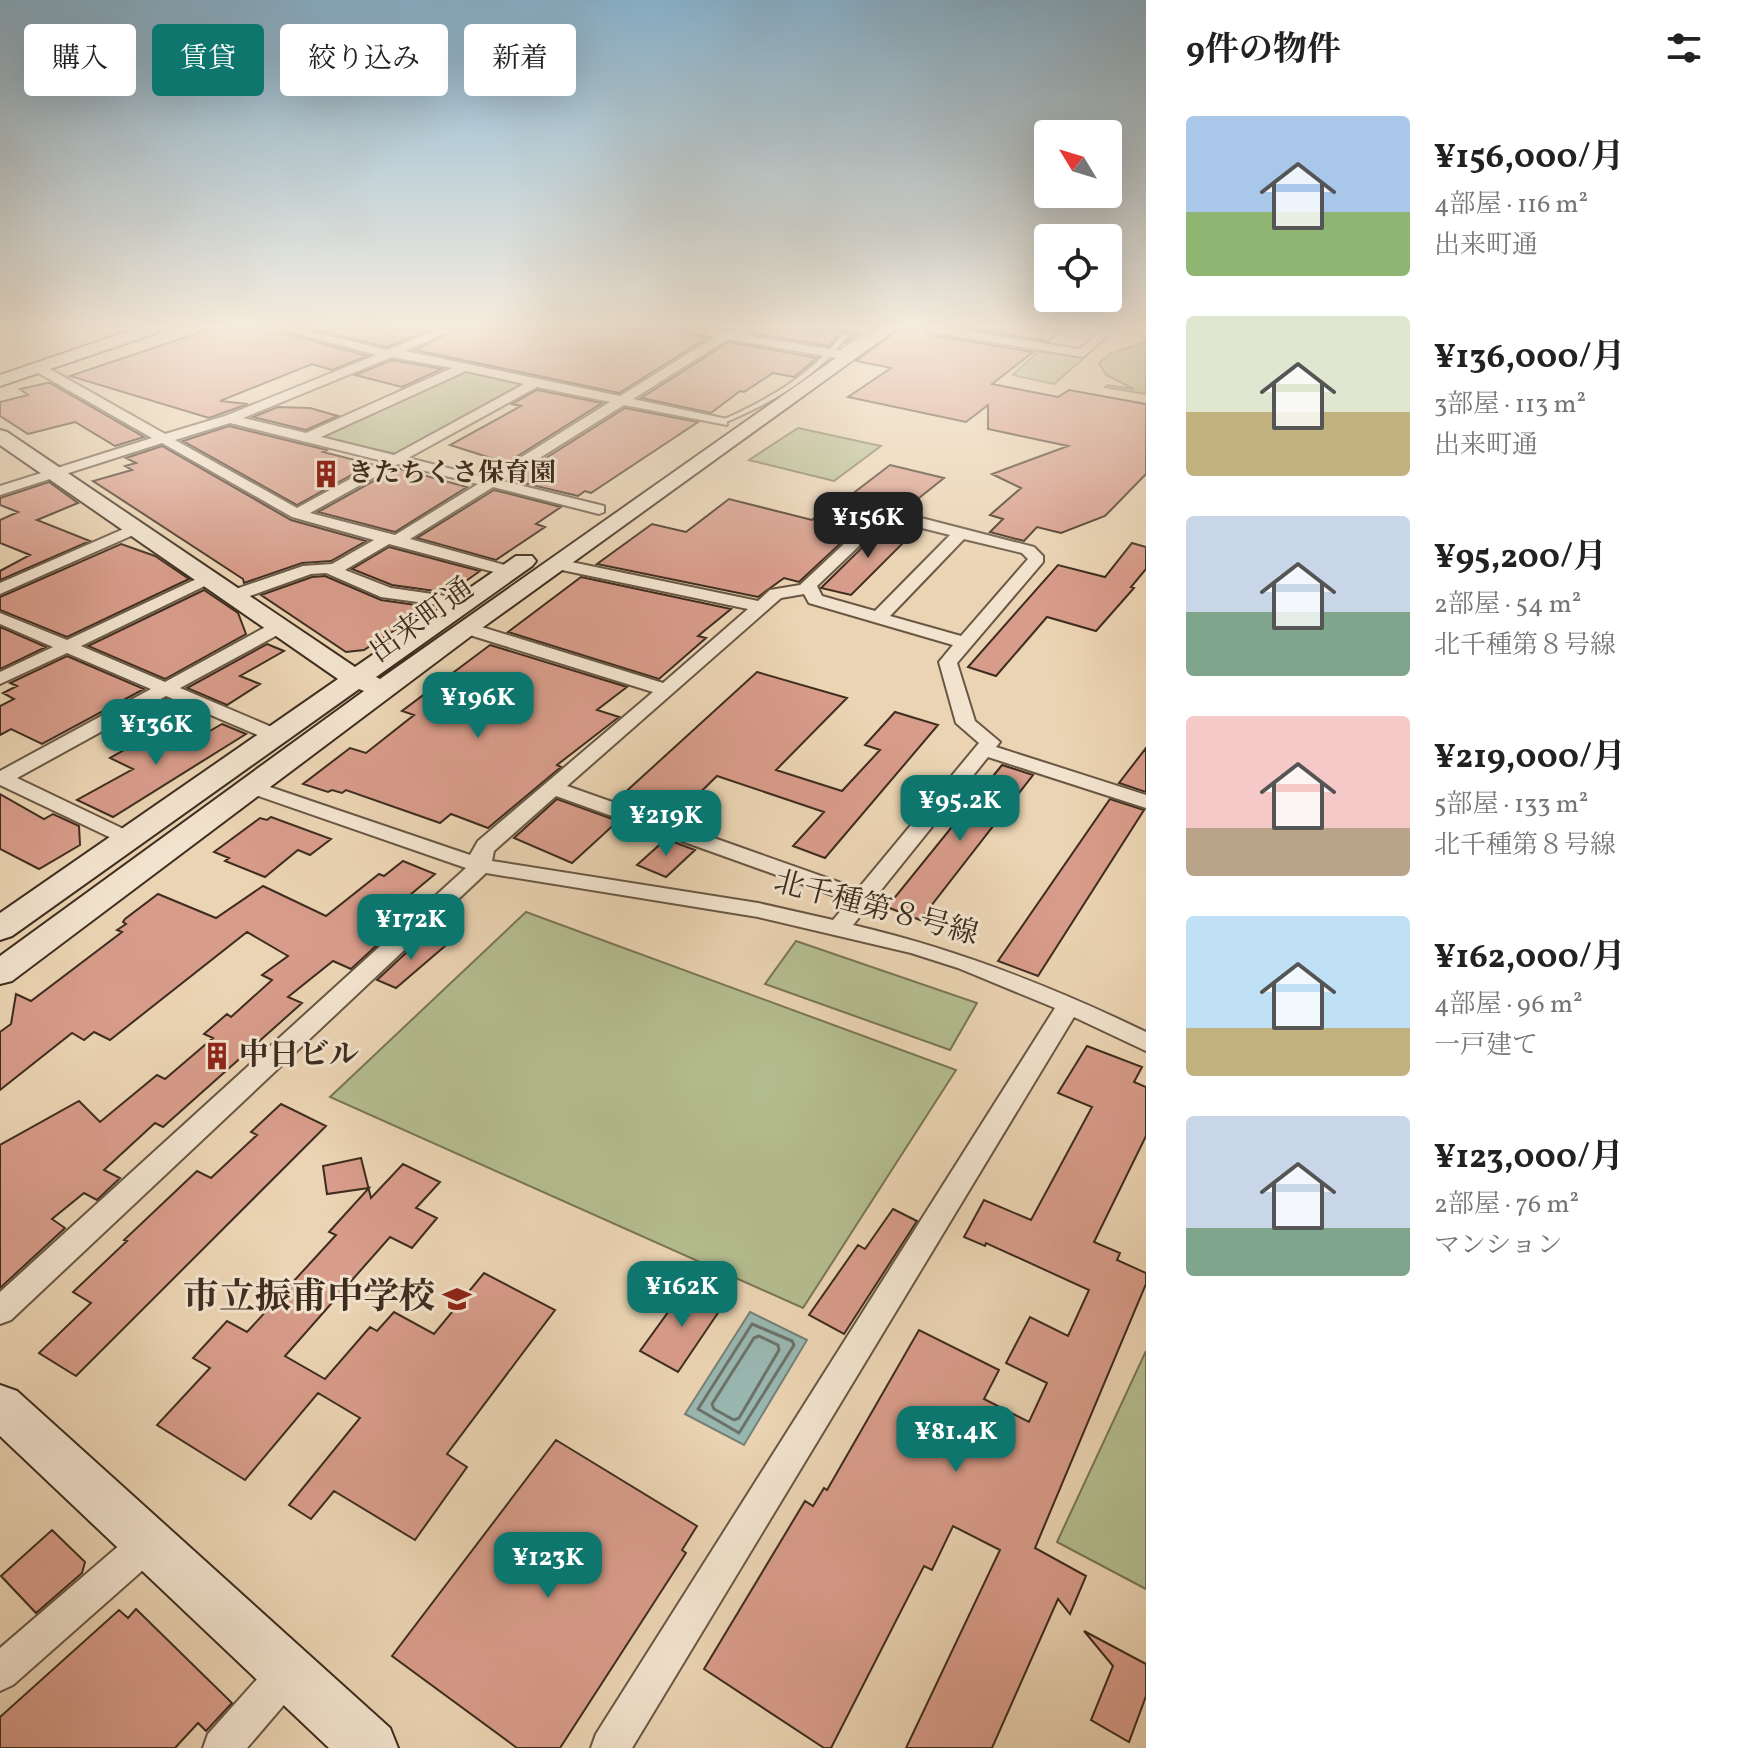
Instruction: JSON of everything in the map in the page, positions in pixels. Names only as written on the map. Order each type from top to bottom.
[{"type":"main road","name":"出来町通","points":[[0,973],[382,689],[509,571],[742,411]]},
{"type":"main road","name":"出来町通","points":[[0,929],[354,678],[557,564],[763,411]]},
{"type":"main road","points":[[0,436],[277,628],[354,678],[382,689]]},
{"type":"main road","points":[[0,1406],[370,1748]]},
{"type":"street","points":[[114,411],[297,514],[509,571]]},
{"type":"street","points":[[0,491],[250,411]]},
{"type":"street","points":[[307,438],[368,411]]},
{"type":"street","points":[[297,514],[484,411]]},
{"type":"street","points":[[333,570],[393,539],[605,411]]},
{"type":"street","points":[[670,411],[722,422]]},
{"type":"street","points":[[230,419],[599,509]]},
{"type":"street","points":[[837,930],[990,742],[966,723],[948,662],[965,643],[1037,559],[1028,550],[898,517],[880,518],[808,585],[815,599],[965,643]]},
{"type":"street","points":[[0,589],[135,529]]},
{"type":"street","points":[[878,618],[961,533]]},
{"type":"street","points":[[557,564],[762,607]]},
{"type":"street","points":[[233,596],[309,569],[333,570],[387,593],[463,616],[667,690]]},
{"type":"street","points":[[0,572],[20,580]]},
{"type":"street","points":[[0,679],[207,579]]},
{"type":"street","points":[[0,1311],[481,866],[481,852],[486,846],[776,594],[809,588]]},
{"type":"street","points":[[0,618],[274,735]]},
{"type":"street","points":[[1,778],[277,628]]},
{"type":"street","points":[[984,749],[1146,802]]},
{"type":"street","points":[[1,778],[126,839]]},
{"type":"street","name":"北千種第８号線","points":[[251,787],[481,866],[758,910],[917,947],[966,963],[1069,1005],[1146,1042]]},
{"type":"street","points":[[553,788],[862,898]]},
{"type":"street","points":[[610,1748],[1069,1005]]},
{"type":"street","points":[[0,1672],[148,1543]]},
{"type":"street","points":[[222,1748],[288,1672]]},
{"type":"green space","points":[[379,411],[476,411],[396,454],[320,438]]},
{"type":"green space","points":[[798,428],[881,446],[834,481],[749,460]]},
{"type":"green space","points":[[526,912],[956,1070],[803,1308],[330,1097]]},
{"type":"green space","points":[[796,941],[977,1003],[950,1050],[765,984]]},
{"type":"green space","points":[[1146,1351],[1146,1589],[1057,1542]]},
{"type":"water","points":[[750,1312],[807,1340],[744,1445],[685,1414]]},
{"type":"building","points":[[0,411],[98,411],[144,437],[115,446],[75,422],[28,434],[0,416]]},
{"type":"building","points":[[184,411],[230,411],[209,418]]},
{"type":"building","points":[[269,411],[319,411],[338,416],[306,430],[253,417]]},
{"type":"building","points":[[513,411],[590,411],[494,471],[497,460],[450,445]]},
{"type":"building","points":[[621,411],[638,411],[698,422],[591,493],[585,491],[578,496],[511,480]]},
{"type":"building","points":[[912,411],[981,411],[966,422]]},
{"type":"building","points":[[988,411],[1146,411],[1146,474],[1105,516],[1061,533],[1037,527],[1024,541],[990,532],[1003,519],[990,515],[1021,488],[992,474],[1068,446],[988,429]]},
{"type":"building","points":[[229,426],[371,464],[297,505],[183,441]]},
{"type":"building","points":[[162,446],[291,520],[366,541],[331,561],[302,563],[244,583],[243,579],[93,481],[132,470],[125,466],[136,463],[126,458]]},
{"type":"building","points":[[890,465],[944,478],[904,510],[873,513],[799,582],[784,578],[758,597],[597,564],[652,524],[686,532],[729,499],[812,520],[836,499],[843,501]]},
{"type":"building","points":[[397,468],[467,487],[395,532],[318,512]]},
{"type":"building","points":[[49,482],[78,503],[37,520],[90,541],[0,580],[0,571],[30,555],[0,543],[0,520],[18,512],[0,505],[0,498]]},
{"type":"building","points":[[494,490],[561,507],[536,524],[545,527],[496,560],[417,538]]},
{"type":"building","points":[[885,525],[916,530],[851,595],[821,588]]},
{"type":"building","points":[[1132,543],[1146,547],[1146,569],[1131,587],[1134,588],[1096,631],[1047,617],[996,676],[968,667],[1058,565],[1105,577]]},
{"type":"building","points":[[121,544],[155,556],[189,579],[67,637],[0,610],[0,597]]},
{"type":"building","points":[[389,547],[480,571],[449,593],[392,585],[352,569]]},
{"type":"building","points":[[325,576],[381,600],[430,607],[364,650],[346,652],[261,595],[312,577]]},
{"type":"building","points":[[581,577],[731,609],[698,636],[706,638],[659,679],[508,632]]},
{"type":"building","points":[[204,590],[238,613],[246,634],[165,679],[88,646]]},
{"type":"building","points":[[0,627],[46,647],[0,669]]},
{"type":"building","points":[[267,644],[284,651],[240,676],[260,684],[227,705],[187,688]]},
{"type":"building","points":[[490,645],[627,687],[597,710],[619,717],[557,765],[561,767],[488,828],[451,814],[440,823],[346,790],[342,793],[328,792],[303,784],[350,748],[366,753],[414,715],[402,711]]},
{"type":"building","points":[[67,656],[144,689],[42,744],[11,729],[0,735],[0,706],[14,699],[3,693],[17,686],[10,683]]},
{"type":"building","points":[[757,672],[847,698],[776,770],[842,791],[880,750],[865,745],[895,712],[938,725],[825,858],[793,846],[824,812],[717,776],[674,818],[620,797]]},
{"type":"building","points":[[222,724],[246,734],[113,817],[77,800],[133,769],[110,758],[151,735],[158,733],[185,745]]},
{"type":"building","points":[[1146,748],[1146,792],[1119,783]]},
{"type":"building","points":[[1002,765],[1033,775],[920,920],[887,907]]},
{"type":"building","points":[[0,794],[44,819],[53,814],[79,826],[80,845],[39,869],[0,849]]},
{"type":"building","points":[[557,799],[618,821],[572,863],[514,838]]},
{"type":"building","points":[[1110,799],[1144,810],[1038,976],[998,961]]},
{"type":"building","points":[[271,817],[331,839],[310,855],[298,850],[265,877],[225,861],[229,858],[214,852],[260,818],[267,820]]},
{"type":"building","points":[[666,839],[695,850],[666,877],[637,865]]},
{"type":"building","points":[[403,861],[435,874],[385,916],[401,923],[351,969],[333,961],[288,997],[302,1003],[163,1127],[155,1123],[104,1170],[120,1178],[97,1200],[84,1193],[52,1219],[65,1228],[0,1288],[0,1145],[79,1101],[100,1122],[157,1075],[165,1079],[213,1038],[204,1034],[227,1014],[231,1017],[272,980],[262,975],[288,956],[247,932],[110,1040],[94,1032],[84,1040],[72,1033],[0,1090],[0,1032],[11,1024],[16,994],[31,1001],[122,932],[117,930],[126,924],[123,922],[125,919],[158,894],[216,918],[263,886],[326,916],[379,874],[384,876]]},
{"type":"building","points":[[423,937],[445,946],[396,988],[377,980]]},
{"type":"building","points":[[1087,1046],[1142,1067],[1134,1082],[1146,1087],[1146,1136],[1094,1242],[1120,1253],[1117,1260],[1146,1273],[1146,1284],[1035,1548],[1086,1576],[1070,1614],[1058,1599],[992,1748],[906,1748],[1000,1550],[953,1526],[932,1570],[924,1566],[831,1748],[824,1748],[704,1669],[805,1501],[813,1506],[824,1488],[827,1490],[919,1330],[999,1370],[984,1399],[1029,1422],[1047,1383],[1006,1363],[1030,1317],[1068,1336],[1089,1290],[986,1243],[985,1246],[964,1237],[984,1200],[1031,1220],[1092,1107],[1058,1093]]},
{"type":"building","points":[[281,1104],[326,1126],[76,1376],[39,1353],[91,1303],[73,1292],[197,1171],[211,1178],[257,1135],[251,1132]]},
{"type":"building","points":[[361,1158],[369,1188],[327,1194],[323,1166]]},
{"type":"building","points":[[403,1164],[440,1182],[416,1208],[437,1218],[412,1248],[390,1237],[285,1356],[325,1379],[370,1327],[377,1331],[394,1312],[434,1334],[484,1273],[555,1310],[447,1454],[467,1467],[415,1540],[334,1491],[311,1519],[289,1505],[360,1418],[318,1393],[245,1480],[157,1425],[210,1368],[193,1358],[227,1321],[247,1332],[336,1235],[329,1232],[369,1188],[371,1198]]},
{"type":"building","points":[[893,1209],[917,1221],[844,1334],[809,1315],[858,1245],[865,1249]]},
{"type":"building","points":[[687,1286],[724,1304],[678,1372],[640,1351]]},
{"type":"building","points":[[556,1440],[697,1526],[682,1550],[686,1553],[560,1748],[517,1748],[392,1656]]},
{"type":"building","points":[[52,1530],[85,1562],[82,1573],[36,1613],[1,1576]]},
{"type":"building","points":[[136,1609],[232,1703],[206,1731],[198,1723],[175,1748],[0,1748],[0,1717],[119,1610],[128,1618]]},
{"type":"building","points":[[1084,1631],[1146,1664],[1146,1696],[1129,1742],[1091,1720],[1113,1666]]},
{"type":"place","name":"きたちくさ保育園","points":[[326,474]]},
{"type":"place","name":"中日ビル","points":[[217,1056]]},
{"type":"place","name":"市立振甫中学校","points":[[457,1299]]}]
